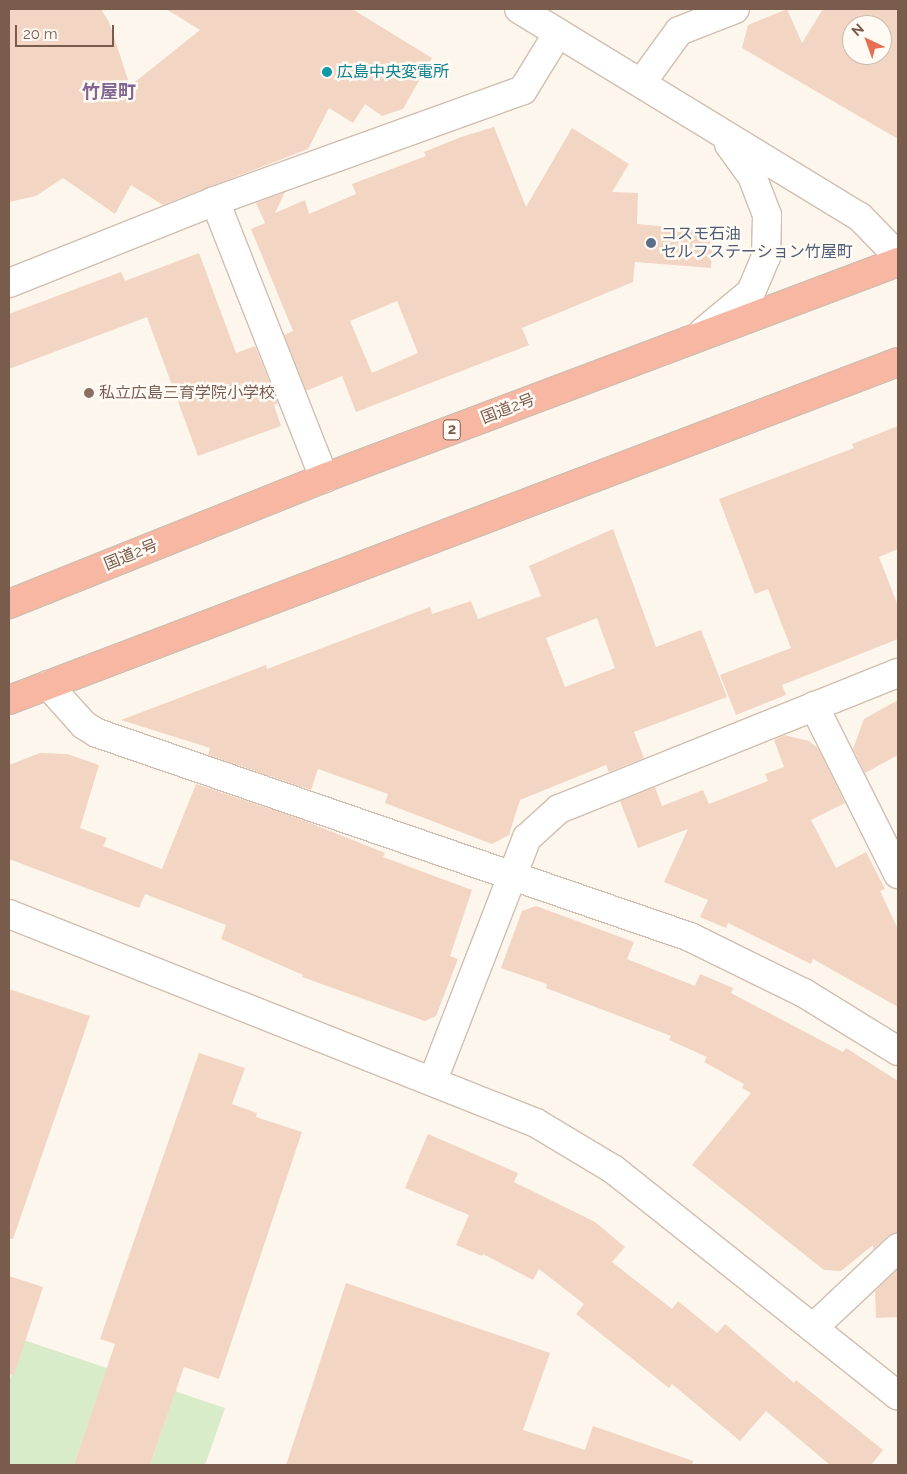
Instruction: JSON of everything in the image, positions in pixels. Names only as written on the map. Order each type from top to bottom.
[{"type":"highway","name":"国道2号","points":[[9,604],[324,478],[898,262]]},
{"type":"highway","points":[[9,700],[898,362]]},
{"type":"street","points":[[519,9],[558,34],[642,82],[722,135],[860,218],[898,256]]},
{"type":"street","points":[[642,82],[679,31],[736,9]]},
{"type":"street","points":[[9,283],[215,201],[523,90],[558,34]]},
{"type":"street","points":[[691,340],[751,292],[766,257],[767,214],[752,176],[722,135]]},
{"type":"street","points":[[215,201],[324,478]]},
{"type":"street","points":[[433,1080],[511,873],[527,838],[559,809],[898,673]]},
{"type":"street","points":[[48,685],[84,726],[97,733],[511,873],[690,936],[804,993],[898,1052]]},
{"type":"street","points":[[814,706],[898,874]]},
{"type":"street","points":[[9,914],[433,1080],[536,1123],[612,1169],[898,1396]]},
{"type":"street","points":[[813,1328],[898,1248]]},
{"type":"green space","points":[[9,1335],[225,1408],[205,1465],[150,1465],[171,1404],[103,1381],[74,1465],[9,1465],[9,1382],[19,1353],[9,1350]]},
{"type":"building","points":[[9,9],[101,9],[109,22],[130,86],[200,30],[166,9],[352,9],[432,58],[403,109],[382,116],[365,104],[353,123],[329,108],[308,149],[163,205],[131,185],[115,214],[63,178],[36,196],[9,202]]},
{"type":"building","points":[[787,9],[802,43],[823,9],[898,9],[898,139],[742,48],[748,25]]},
{"type":"building","points":[[494,127],[526,207],[572,128],[629,164],[612,192],[638,193],[637,224],[713,231],[711,268],[635,262],[633,282],[522,328],[529,345],[356,412],[342,376],[306,391],[284,335],[293,331],[251,229],[265,223],[256,203],[285,192],[275,213],[305,200],[309,214],[356,194],[352,184],[426,156],[424,152],[461,137]],"holes":[[[397,301],[418,353],[372,373],[350,321]]]},
{"type":"building","points":[[199,253],[236,353],[255,346],[278,403],[274,405],[281,426],[198,456],[147,317],[9,369],[9,314],[121,272],[125,281]]},
{"type":"building","points":[[898,426],[898,549],[879,557],[898,606],[898,639],[782,685],[786,695],[736,715],[720,675],[791,648],[768,589],[755,594],[719,499],[854,448],[852,444]]},
{"type":"building","points":[[613,529],[656,647],[701,630],[727,697],[634,732],[644,758],[609,772],[606,765],[520,800],[509,835],[492,844],[385,803],[388,794],[318,769],[311,790],[208,755],[210,748],[121,720],[266,665],[267,669],[430,607],[432,614],[471,601],[478,619],[541,596],[529,566]],"holes":[[[597,618],[615,668],[565,687],[546,638]]]},
{"type":"building","points":[[898,700],[898,755],[865,773],[853,749],[864,719]]},
{"type":"building","points":[[784,735],[809,741],[818,748],[845,803],[811,820],[836,868],[866,852],[885,889],[880,891],[898,929],[898,1007],[813,959],[811,964],[728,923],[726,928],[700,917],[708,900],[664,882],[688,829],[638,848],[620,801],[655,787],[662,806],[703,790],[709,804],[768,781],[765,774],[784,767],[774,740]]},
{"type":"building","points":[[40,753],[67,754],[99,765],[80,828],[107,838],[103,846],[162,869],[196,784],[300,819],[385,853],[383,857],[472,890],[450,956],[458,959],[436,1016],[425,1021],[302,977],[303,975],[221,939],[226,925],[145,894],[139,908],[9,859],[9,765]]},
{"type":"building","points":[[536,906],[634,942],[627,959],[695,986],[700,974],[733,988],[731,993],[843,1052],[846,1048],[898,1081],[898,1233],[888,1236],[873,1250],[873,1245],[841,1271],[824,1270],[692,1165],[751,1093],[742,1088],[744,1084],[704,1062],[707,1057],[669,1040],[671,1036],[546,988],[547,984],[501,968],[522,911]]},
{"type":"building","points":[[9,989],[90,1016],[13,1239],[9,1239]]},
{"type":"building","points":[[199,1053],[245,1068],[232,1104],[257,1113],[256,1117],[302,1132],[219,1379],[184,1367],[150,1465],[74,1465],[115,1344],[100,1339]]},
{"type":"building","points":[[428,1134],[518,1173],[514,1182],[595,1222],[625,1247],[612,1262],[672,1309],[678,1301],[717,1333],[725,1324],[794,1383],[796,1380],[883,1450],[871,1465],[830,1465],[766,1411],[740,1441],[672,1384],[669,1388],[576,1314],[584,1304],[539,1269],[533,1280],[483,1254],[482,1256],[456,1245],[469,1215],[405,1188]]},
{"type":"building","points":[[898,1269],[898,1317],[876,1318],[875,1291]]},
{"type":"building","points":[[9,1276],[43,1287],[14,1375],[9,1374]]},
{"type":"building","points":[[346,1283],[550,1353],[523,1430],[585,1450],[593,1426],[693,1461],[692,1465],[286,1465]]},
{"type":"place","name":"広島中央変電所","points":[[327,72]]},
{"type":"place","name":"コスモ石油 セルフステーション竹屋町","points":[[651,243]]},
{"type":"place","name":"私立広島三育学院小学校","points":[[89,393]]},
{"type":"district","name":"竹屋町","points":[[109,92]]}]
